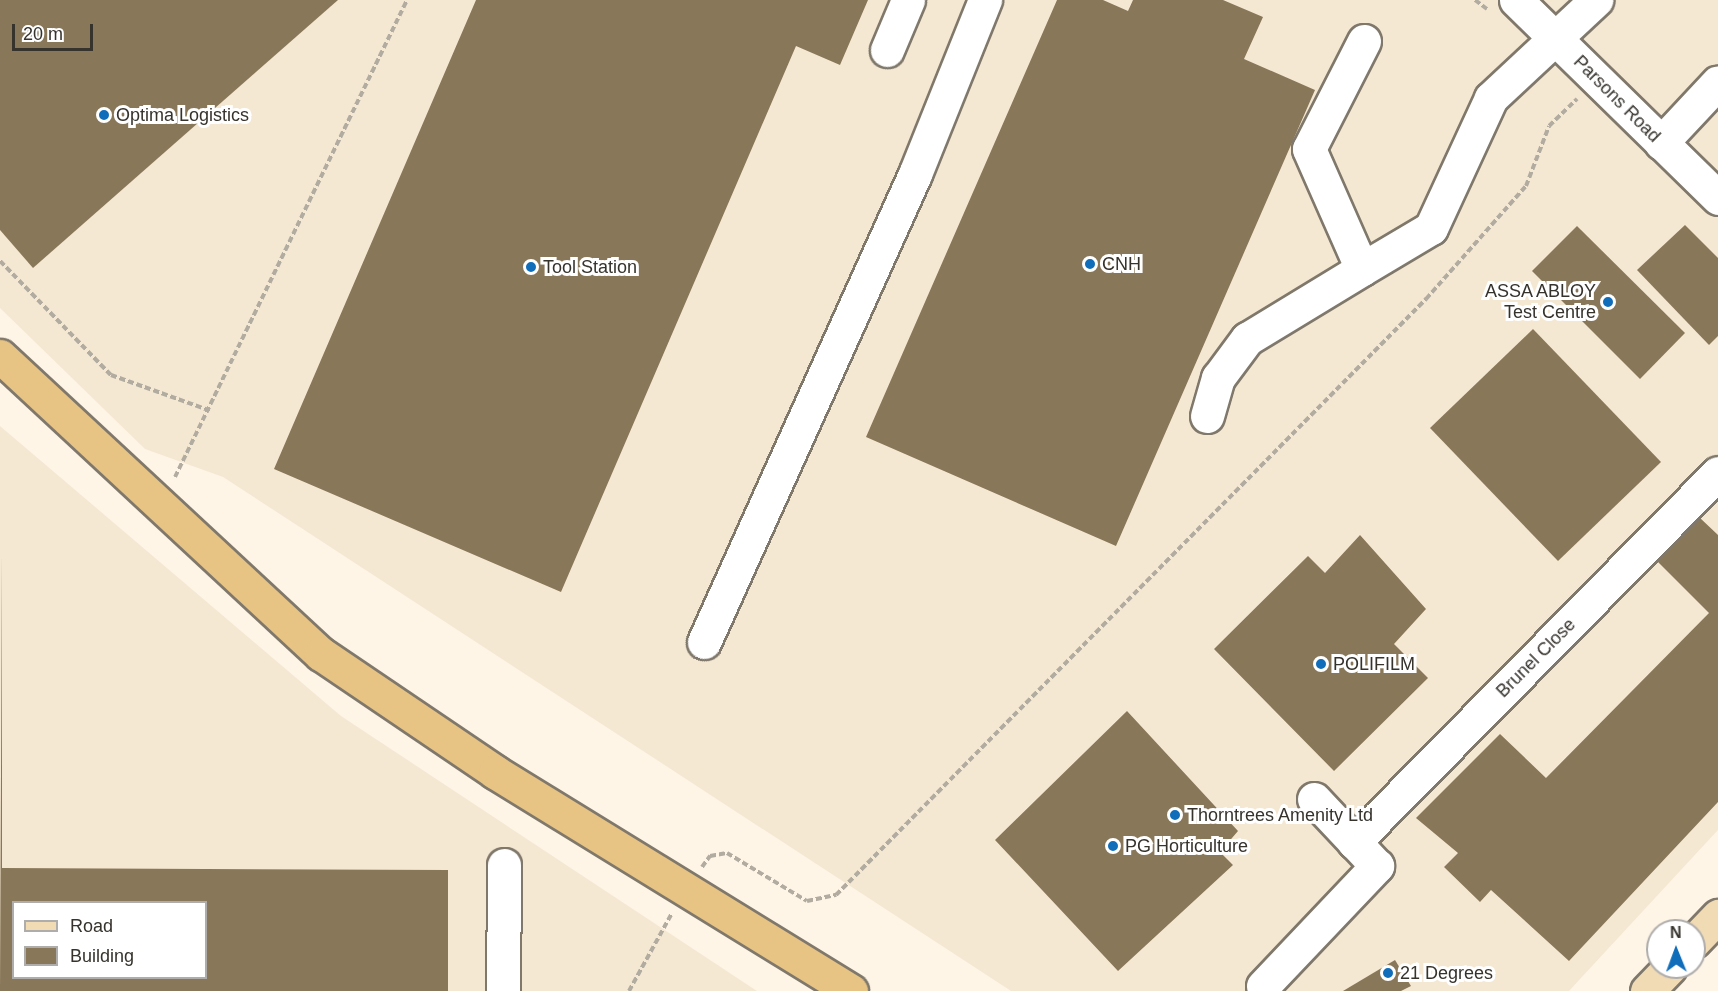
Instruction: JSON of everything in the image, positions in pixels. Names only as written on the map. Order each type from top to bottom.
[{"type":"highway","points":[[0,356],[161,503],[321,654],[382,700],[851,991]]},
{"type":"main road","points":[[1706,928],[1718,916]]},
{"type":"main road","points":[[1647,991],[1658,979]]},
{"type":"street","points":[[887,50],[908,0]]},
{"type":"street","points":[[704,642],[915,174],[985,0]]},
{"type":"street","name":"Parsons Road","points":[[1516,0],[1718,198]]},
{"type":"street","points":[[1207,416],[1218,378],[1247,339],[1431,228],[1491,98],[1558,40],[1596,0]]},
{"type":"street","points":[[1362,269],[1309,149],[1364,40]]},
{"type":"street","points":[[1661,142],[1718,82]]},
{"type":"street","name":"Brunel Close","points":[[1354,843],[1718,473]]},
{"type":"street","points":[[1263,986],[1377,866],[1314,799]]},
{"type":"street","points":[[503,991],[504,866]]},
{"type":"path","points":[[161,503],[211,411],[406,0]]},
{"type":"path","points":[[628,991],[687,889],[710,856],[727,854],[807,901],[836,895],[1426,299],[1526,186],[1550,126],[1598,80]]},
{"type":"path","points":[[0,261],[111,375],[211,411]]},
{"type":"shaded area","points":[[0,0],[1718,0],[1718,830],[1569,991],[1011,991],[223,477],[145,449],[0,308]]},
{"type":"shaded area","points":[[0,426],[341,716],[757,991],[0,991]]},
{"type":"building","name":"Optima Logistics","points":[[0,0],[338,0],[33,268],[0,230]]},
{"type":"building","name":"Tool Station","points":[[476,0],[868,0],[840,65],[796,46],[561,592],[274,469]]},
{"type":"building","name":"CNH","points":[[1057,0],[1103,0],[1128,11],[1133,0],[1223,0],[1263,17],[1244,59],[1315,90],[1116,546],[866,437]]},
{"type":"building","points":[[1685,225],[1718,258],[1718,336],[1709,345],[1637,270]]},
{"type":"building","name":"ASSA ABLOY Test Centre","points":[[1577,226],[1685,333],[1640,379],[1532,271]]},
{"type":"building","points":[[1533,329],[1661,462],[1558,561],[1430,428]]},
{"type":"building","points":[[1699,517],[1718,535],[1718,802],[1569,961],[1491,890],[1480,902],[1444,867],[1458,853],[1416,818],[1500,734],[1546,778],[1709,613],[1656,560]]},
{"type":"building","name":"POLIFILM","points":[[1360,535],[1426,609],[1394,644],[1428,678],[1334,771],[1214,649],[1308,556],[1325,573]]},
{"type":"building","points":[[2,551],[2,868],[448,870],[448,991],[0,991]]},
{"type":"building","name":"PG Horticulture","points":[[1127,711],[1238,831],[1220,852],[1233,865],[1118,971],[995,840]]},
{"type":"building","name":"21 Degrees","points":[[1395,960],[1411,986],[1401,991],[1343,991]]},
{"type":"place","name":"Optima Logistics","points":[[104,115]]},
{"type":"place","name":"CNH","points":[[1090,264]]},
{"type":"place","name":"Tool Station","points":[[531,267]]},
{"type":"place","name":"ASSA ABLOY Test Centre","points":[[1608,302]]},
{"type":"place","name":"POLIFILM","points":[[1321,664]]},
{"type":"place","name":"Thorntrees Amenity Ltd","points":[[1175,815]]},
{"type":"place","name":"PG Horticulture","points":[[1113,846]]},
{"type":"place","name":"21 Degrees","points":[[1388,973]]}]
